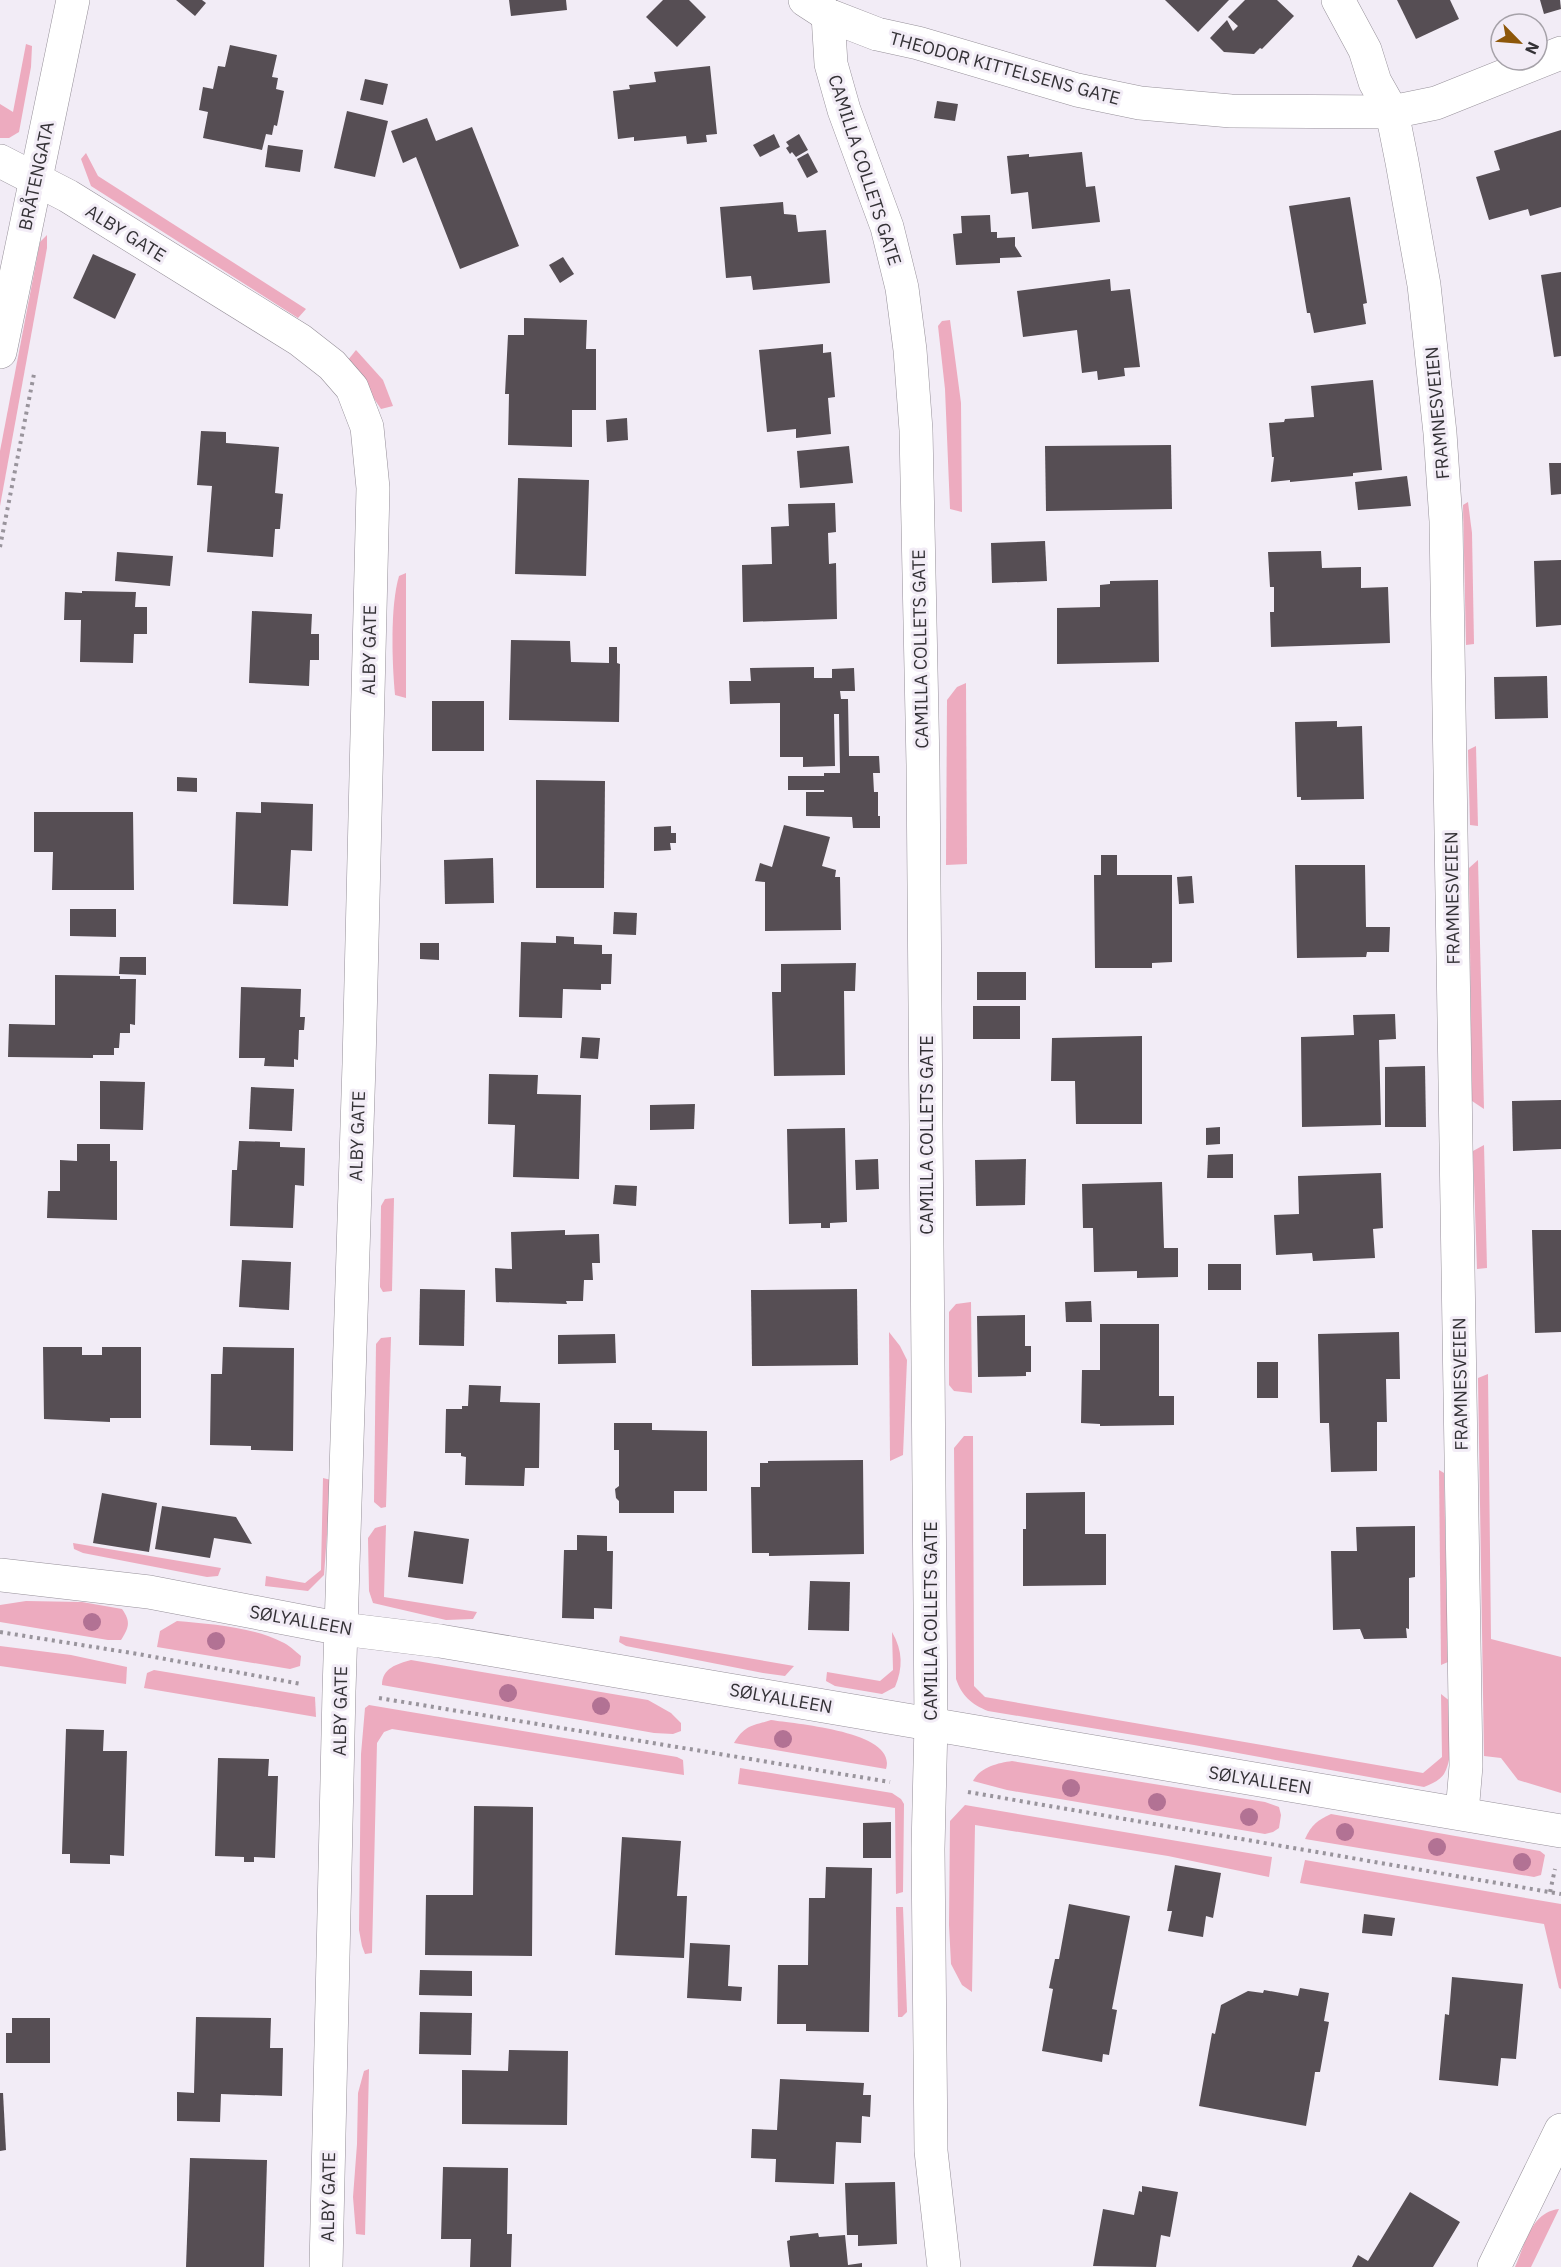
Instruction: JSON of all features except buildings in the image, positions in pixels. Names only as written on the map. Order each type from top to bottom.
[{"type":"street","name":"BRÅTENGATA","points":[[0,352],[73,0]]},
{"type":"street","name":"FRAMNESVEIEN","points":[[1338,0],[1365,50],[1375,82],[1392,112],[1424,285],[1440,433],[1446,521],[1466,1766],[1462,1813]]},
{"type":"street","name":"THEODOR KITTELSENS GATE","points":[[817,7],[877,34],[918,43],[1077,90],[1140,103],[1231,111],[1392,112],[1436,103],[1561,53]]},
{"type":"street","name":"CAMILLA COLLETS GATE","points":[[817,7],[844,110],[887,227],[902,288],[910,350],[916,430],[923,765],[931,1724],[928,1860],[931,2151],[944,2267]]},
{"type":"street","name":"ALBY GATE","points":[[0,161],[68,196],[300,340],[332,365],[351,388],[367,427],[373,488],[368,720],[339,1691],[326,2267]]},
{"type":"street","name":"SØLYALLEEN","points":[[0,1575],[149,1592],[342,1629],[440,1641],[1561,1831]]},
{"type":"street","points":[[1494,2267],[1561,2130]]},
{"type":"path","points":[[0,546],[35,371]]},
{"type":"path","points":[[0,1632],[930,1789],[972,1792],[1561,1894]]},
{"type":"path","points":[[1550,1892],[1556,1865]]},
{"type":"shaded area","points":[[26,44],[32,46],[31,67],[19,132],[9,138],[0,138],[0,104],[13,112]]},
{"type":"shaded area","points":[[86,153],[98,176],[306,309],[298,318],[91,186],[81,159]]},
{"type":"shaded area","points":[[47,235],[47,248],[0,506],[0,451],[40,242]]},
{"type":"shaded area","points":[[950,320],[961,403],[962,512],[950,509],[945,389],[938,326],[942,321]]},
{"type":"shaded area","points":[[356,350],[383,380],[393,406],[381,409],[348,360]]},
{"type":"shaded area","points":[[1468,502],[1472,533],[1474,644],[1466,645],[1463,505]]},
{"type":"shaded area","points":[[406,573],[406,698],[395,695],[392,635],[396,588],[399,576]]},
{"type":"shaded area","points":[[966,683],[967,864],[946,865],[947,700],[957,687]]},
{"type":"shaded area","points":[[1476,746],[1478,826],[1470,825],[1468,750]]},
{"type":"shaded area","points":[[1478,860],[1484,1109],[1472,1101],[1469,868]]},
{"type":"shaded area","points":[[1484,1145],[1487,1268],[1477,1269],[1473,1151]]},
{"type":"shaded area","points":[[394,1198],[392,1291],[383,1292],[380,1287],[381,1206],[385,1199]]},
{"type":"shaded area","points":[[971,1302],[972,1393],[954,1391],[949,1385],[949,1312],[956,1304]]},
{"type":"shaded area","points":[[889,1332],[907,1360],[903,1455],[890,1461]]},
{"type":"shaded area","points":[[391,1337],[386,1507],[381,1508],[374,1502],[376,1344],[381,1338]]},
{"type":"shaded area","points":[[1488,1374],[1491,1639],[1561,1657],[1561,1793],[1518,1780],[1501,1758],[1484,1756],[1478,1378]]},
{"type":"shaded area","points":[[964,1436],[973,1436],[974,1686],[985,1697],[1423,1773],[1442,1757],[1441,1694],[1451,1702],[1451,1749],[1444,1774],[1424,1787],[1194,1745],[988,1711],[972,1702],[964,1695],[956,1679],[954,1448]]},
{"type":"shaded area","points":[[1439,1470],[1444,1473],[1448,1662],[1441,1665]]},
{"type":"shaded area","points":[[323,1478],[331,1480],[324,1575],[308,1591],[265,1586],[266,1576],[305,1583],[321,1570]]},
{"type":"shaded area","points":[[386,1525],[384,1597],[477,1612],[473,1619],[446,1620],[373,1603],[369,1591],[368,1538],[375,1528]]},
{"type":"shaded area","points":[[73,1543],[221,1568],[218,1576],[207,1577],[83,1553],[74,1549]]},
{"type":"shaded area","points":[[26,1601],[82,1602],[122,1609],[128,1621],[127,1628],[121,1640],[108,1640],[0,1622],[0,1605]]},
{"type":"shaded area","points":[[177,1621],[231,1627],[271,1637],[287,1645],[301,1656],[300,1666],[290,1669],[157,1647],[160,1631]]},
{"type":"shaded area","points":[[892,1632],[901,1660],[895,1687],[882,1694],[835,1686],[826,1681],[827,1672],[880,1681],[893,1670]]},
{"type":"shaded area","points":[[620,1636],[794,1666],[785,1676],[763,1673],[626,1646],[619,1642]]},
{"type":"shaded area","points":[[0,1646],[71,1655],[127,1667],[126,1684],[0,1666]]},
{"type":"shaded area","points":[[411,1660],[648,1700],[671,1713],[681,1723],[681,1731],[673,1734],[654,1733],[382,1685],[387,1671]]},
{"type":"shaded area","points":[[154,1670],[315,1697],[316,1717],[144,1688],[147,1673]]},
{"type":"shaded area","points":[[369,1705],[677,1757],[683,1760],[684,1775],[392,1729],[384,1732],[377,1743],[372,1953],[365,1954],[359,1930],[361,1754],[365,1708]]},
{"type":"shaded area","points":[[771,1720],[821,1727],[861,1738],[876,1746],[885,1756],[886,1769],[734,1743],[746,1729]]},
{"type":"shaded area","points":[[1012,1761],[1265,1802],[1279,1807],[1281,1815],[1279,1828],[1265,1834],[1007,1790],[973,1781],[985,1769]]},
{"type":"shaded area","points":[[740,1768],[892,1793],[901,1799],[904,1804],[903,1892],[896,1894],[895,1808],[738,1784]]},
{"type":"shaded area","points":[[965,1805],[1272,1857],[1269,1877],[1168,1856],[975,1825],[972,1992],[962,1985],[951,1964],[949,1925],[950,1821]]},
{"type":"shaded area","points":[[1331,1814],[1540,1851],[1545,1855],[1541,1875],[1534,1877],[1305,1839],[1315,1824]]},
{"type":"shaded area","points":[[1305,1860],[1561,1904],[1561,1989],[1544,1924],[1300,1883]]},
{"type":"shaded area","points":[[896,1907],[903,1907],[907,2012],[902,2017],[898,2017]]},
{"type":"shaded area","points":[[369,2069],[365,2235],[356,2234],[353,2197],[358,2093],[364,2071]]},
{"type":"shaded area","points":[[1559,2209],[1531,2267],[1515,2267],[1535,2223],[1549,2211]]}]
